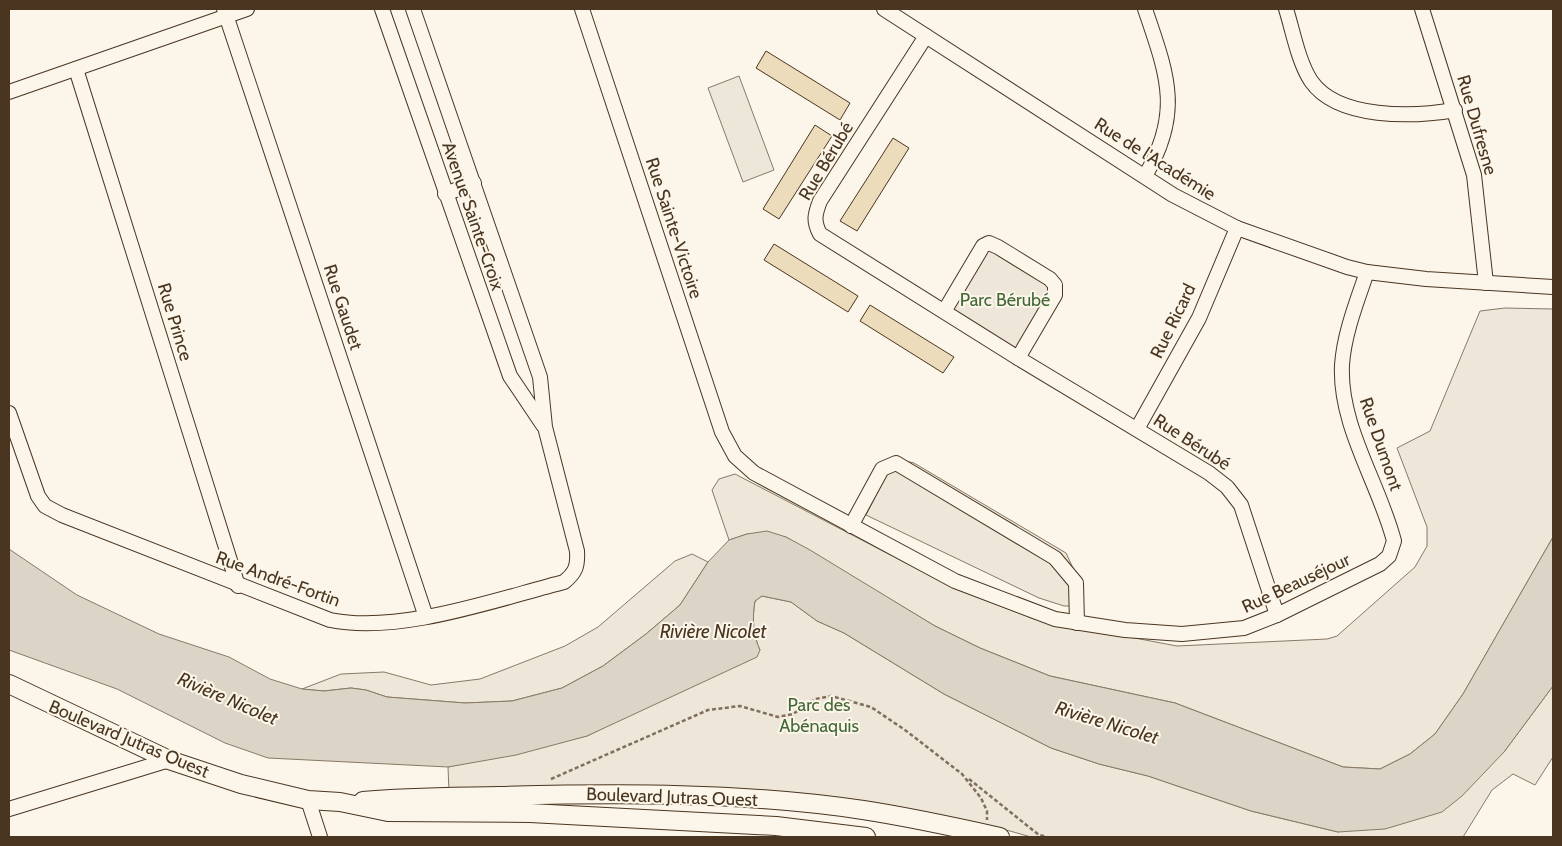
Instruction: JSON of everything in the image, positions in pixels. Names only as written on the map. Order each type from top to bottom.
[{"type":"main road","name":"Boulevard Jutras Ouest","points":[[9,684],[170,760],[241,784],[308,800],[340,802],[394,798],[613,793],[712,797],[861,810],[931,822],[1000,837]]},
{"type":"main road","name":"Boulevard Jutras Ouest","points":[[340,802],[388,812],[530,813],[776,826],[866,837]]},
{"type":"street","points":[[9,92],[76,69],[225,12],[247,9]]},
{"type":"street","name":"Avenue Sainte-Croix","points":[[382,9],[510,376],[545,428]]},
{"type":"street","name":"Avenue Sainte-Croix","points":[[413,9],[540,377],[545,428],[577,551],[578,565]]},
{"type":"street","name":"Rue Sainte-Victoire","points":[[582,9],[722,432],[735,456]]},
{"type":"street","name":"Rue de l'Académie","points":[[884,9],[1172,195],[1237,228],[1347,267],[1367,272],[1553,287]]},
{"type":"street","points":[[1145,9],[1164,70],[1169,105],[1163,140],[1145,176]]},
{"type":"street","points":[[1286,9],[1311,81],[1329,98],[1357,108],[1396,114],[1436,113],[1455,110]]},
{"type":"street","name":"Rue Dufresne","points":[[1422,9],[1474,175],[1486,283]]},
{"type":"street","name":"Rue Gaudet","points":[[225,12],[426,616]]},
{"type":"street","name":"Rue Bérubé","points":[[926,36],[820,201],[815,214],[815,225],[820,234],[945,310],[1018,358],[1210,473],[1227,487],[1241,505],[1277,615]]},
{"type":"street","name":"Rue Prince","points":[[76,69],[238,586]]},
{"type":"street","points":[[445,194],[474,184]]},
{"type":"street","name":"Rue Ricard","points":[[1138,429],[1199,318],[1237,228]]},
{"type":"street","points":[[945,310],[983,246],[988,243],[998,246],[1050,279],[1055,285],[1055,294],[1018,358]]},
{"type":"street","name":"Rue Dumont","points":[[1367,272],[1346,343],[1342,363],[1342,380],[1352,426],[1394,541]]},
{"type":"street","name":"Rue André-Fortin","points":[[9,413],[38,496],[45,506],[53,511],[238,586],[330,620],[350,624],[374,625],[426,616],[564,582],[573,575],[578,565]]},
{"type":"street","name":"Rue Beauséjour","points":[[735,456],[754,473],[954,581],[1027,610],[1077,624],[1182,634],[1244,628],[1277,615],[1380,564],[1389,556],[1394,541]]},
{"type":"street","points":[[851,526],[882,469],[896,463],[1054,558],[1076,583],[1077,624]]},
{"type":"street","points":[[9,809],[170,760]]},
{"type":"street","points":[[308,800],[320,837]]},
{"type":"path","points":[[546,780],[708,710],[740,706],[778,717],[793,714],[815,699],[831,696],[872,707],[962,774],[1039,835],[1047,837]]},
{"type":"path","points":[[962,774],[972,785],[987,811],[986,825]]},
{"type":"green space","name":"Parc Bérubé","points":[[983,246],[1055,285],[1018,358],[945,310]]},
{"type":"green space","points":[[1505,308],[1553,309],[1553,537],[1463,694],[1435,734],[1410,754],[1380,769],[1343,767],[1175,703],[1050,676],[980,648],[935,626],[786,537],[747,534],[729,540],[712,490],[719,479],[735,474],[954,588],[1034,619],[1177,646],[1327,639],[1337,636],[1415,567],[1427,546],[1427,527],[1397,448],[1430,431],[1480,311]]},
{"type":"green space","points":[[901,460],[914,463],[1066,553],[1073,568],[1077,606],[1064,606],[1039,598],[866,515],[892,464]]},
{"type":"green space","points":[[692,554],[708,562],[680,605],[646,634],[603,666],[562,688],[512,701],[465,703],[387,697],[366,690],[351,688],[324,691],[302,689],[341,674],[384,672],[431,685],[480,679],[565,646],[598,627],[675,561]]},
{"type":"green space","name":"Parc des Abénaquis","points":[[762,596],[791,602],[817,621],[844,633],[944,694],[1051,748],[1099,764],[1148,776],[1251,811],[1338,832],[1504,752],[1553,686],[1553,757],[1535,785],[1513,774],[1492,790],[1463,837],[1031,837],[881,805],[715,790],[572,786],[449,792],[448,767],[587,736],[760,650],[755,633],[754,613],[755,601]]},
{"type":"shaded area","points":[[739,76],[774,170],[743,182],[708,88]]},
{"type":"water","name":"Rivière Nicolet","points":[[767,531],[786,537],[810,550],[935,626],[980,648],[1050,676],[1175,703],[1343,767],[1380,769],[1410,754],[1435,734],[1463,694],[1553,537],[1553,686],[1504,752],[1462,796],[1442,812],[1385,829],[1338,832],[1251,811],[1148,776],[1099,764],[1051,748],[944,694],[844,633],[817,621],[791,602],[762,596],[755,601],[754,613],[755,633],[760,650],[757,657],[587,736],[516,755],[448,767],[268,758],[225,743],[117,689],[9,650],[9,549],[77,595],[159,634],[229,657],[270,679],[302,689],[324,691],[351,688],[366,690],[387,697],[465,703],[512,701],[562,688],[603,666],[646,634],[680,605],[708,562],[729,540],[747,534]]},
{"type":"building","points":[[766,51],[850,103],[840,120],[756,68]]},
{"type":"building","points":[[815,125],[832,136],[779,219],[763,209]]},
{"type":"building","points":[[893,138],[909,148],[857,231],[840,221]]},
{"type":"building","points":[[774,244],[858,296],[848,312],[764,260]]},
{"type":"building","points":[[870,305],[954,357],[943,373],[860,321]]}]
